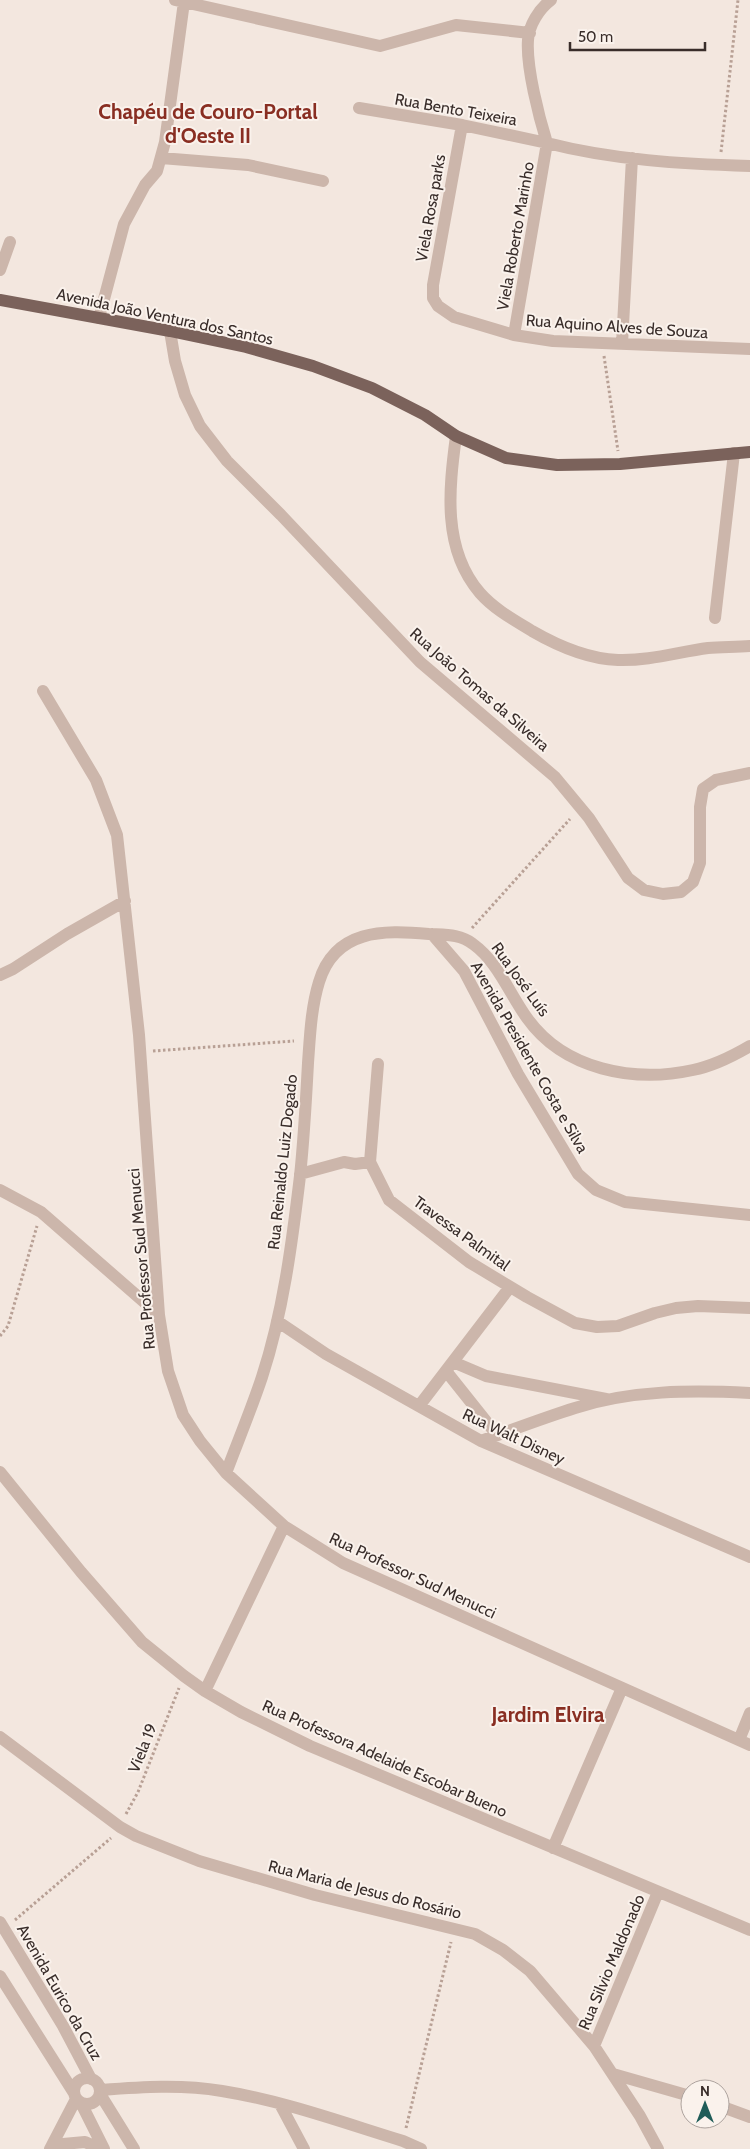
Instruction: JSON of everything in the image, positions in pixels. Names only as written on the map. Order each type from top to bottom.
[{"type":"main road","name":"Avenida João Ventura dos Santos","points":[[0,300],[246,347],[312,366],[372,388],[425,416],[456,436],[506,458],[557,465],[620,464],[750,452]]},
{"type":"street","points":[[547,143],[539,119],[528,39],[532,23],[551,0]]},
{"type":"street","points":[[99,318],[124,224],[145,185],[157,171],[161,158],[165,142],[180,1],[380,46],[456,25],[530,34]]},
{"type":"street","name":"Rua Bento Teixeira","points":[[358,108],[462,125],[580,152],[632,158],[750,166]]},
{"type":"street","name":"Viela Rosa parks","points":[[433,298],[436,267],[462,125]]},
{"type":"street","name":"Viela Roberto Marinho","points":[[514,335],[547,143]]},
{"type":"street","points":[[161,158],[248,165],[323,181]]},
{"type":"street","points":[[622,344],[632,158]]},
{"type":"street","points":[[0,270],[10,242]]},
{"type":"street","name":"Rua Aquino Alves de Souza","points":[[433,298],[438,306],[454,317],[514,335],[553,341],[602,344],[750,349]]},
{"type":"street","name":"Rua João Tomas da Silveira","points":[[170,331],[174,361],[185,395],[200,426],[227,461],[288,522],[420,662],[556,777],[623,870],[644,890],[663,894],[681,892],[693,882],[700,863],[700,807],[703,789],[716,780],[750,773]]},
{"type":"street","points":[[456,436],[450,487],[452,533],[462,566],[480,593],[506,615],[549,640],[583,654],[618,660],[665,657],[708,648],[750,646]]},
{"type":"street","points":[[715,618],[734,452]]},
{"type":"street","name":"Rua Professor Sud Menucci","points":[[43,691],[100,789],[118,834],[140,1052],[159,1315],[168,1371],[183,1415],[200,1441],[226,1473],[284,1526],[343,1563],[744,1743]]},
{"type":"street","points":[[0,975],[13,969],[66,934],[126,901]]},
{"type":"street","name":"Rua Reinaldo Luiz Dogado","points":[[226,1473],[262,1376],[277,1321],[300,1174],[313,1005],[327,960],[343,946],[363,936],[395,931],[432,934]]},
{"type":"street","points":[[432,934],[464,937]]},
{"type":"street","name":"Avenida Presidente Costa e Silva","points":[[432,934],[464,971],[518,1074],[578,1174],[584,1180],[596,1190],[626,1202],[750,1215]]},
{"type":"street","name":"Rua José Luís","points":[[464,937],[489,958],[528,1019],[552,1045],[581,1062],[615,1072],[654,1074],[694,1070],[732,1056],[750,1046]]},
{"type":"street","points":[[300,1174],[344,1162],[355,1164],[370,1162],[378,1064]]},
{"type":"street","name":"Travessa Palmital","points":[[370,1162],[389,1200],[469,1262],[510,1287],[419,1406]]},
{"type":"street","points":[[0,1190],[42,1212],[159,1315]]},
{"type":"street","points":[[510,1287],[575,1323],[597,1327],[618,1326],[676,1308],[698,1306],[750,1308]]},
{"type":"street","name":"Rua Walt Disney","points":[[277,1321],[326,1354],[481,1441],[750,1557]]},
{"type":"street","points":[[449,1366],[486,1376],[611,1400]]},
{"type":"street","points":[[449,1366],[497,1436]]},
{"type":"street","points":[[481,1441],[576,1408],[611,1400],[645,1394],[687,1391],[750,1393]]},
{"type":"street","name":"Rua Professora Adelaide Escobar Bueno","points":[[0,1472],[81,1572],[142,1642],[184,1676],[241,1712],[310,1746],[750,1930]]},
{"type":"street","points":[[205,1690],[284,1526]]},
{"type":"street","points":[[553,1848],[622,1688]]},
{"type":"street","points":[[744,1743],[750,1713]]},
{"type":"street","name":"Rua Maria de Jesus do Rosário","points":[[0,1737],[120,1827],[136,1836],[199,1861],[315,1894],[475,1934],[503,1950],[530,1971],[594,2046],[640,2116],[658,2149]]},
{"type":"street","name":"Rua Silvio Maldonado","points":[[594,2046],[658,1892]]},
{"type":"street","name":"Avenida Eurico da Cruz","points":[[2,1925],[63,2026],[91,2078]]},
{"type":"street","points":[[0,1976],[77,2098],[102,2149]]},
{"type":"street","points":[[613,2074],[680,2093]]},
{"type":"street","points":[[51,2147],[77,2098],[74,2086],[84,2078],[91,2078],[97,2083],[100,2092],[134,2149]]},
{"type":"street","points":[[100,2092],[167,2086],[222,2091],[280,2104],[403,2141],[421,2149]]},
{"type":"street","points":[[77,2098],[89,2104],[96,2101],[100,2092]]},
{"type":"street","points":[[280,2104],[304,2149]]},
{"type":"street","points":[[730,2110],[750,2117]]},
{"type":"street","points":[[51,2147],[85,2142],[102,2149]]},
{"type":"path","points":[[719,165],[738,0]]},
{"type":"path","points":[[602,344],[618,449]]},
{"type":"path","points":[[464,937],[580,808]]},
{"type":"path","points":[[140,1052],[310,1040]]},
{"type":"path","points":[[0,1336],[8,1326],[42,1212]]},
{"type":"path","name":"Viela 19","points":[[2,1925],[107,1842],[120,1827],[138,1792],[184,1676]]},
{"type":"path","points":[[403,2141],[454,1929]]},
{"type":"district","name":"Chapéu de Couro-Portal d'Oeste II","points":[[208,124]]},
{"type":"district","name":"Jardim Elvira","points":[[548,1715]]}]
